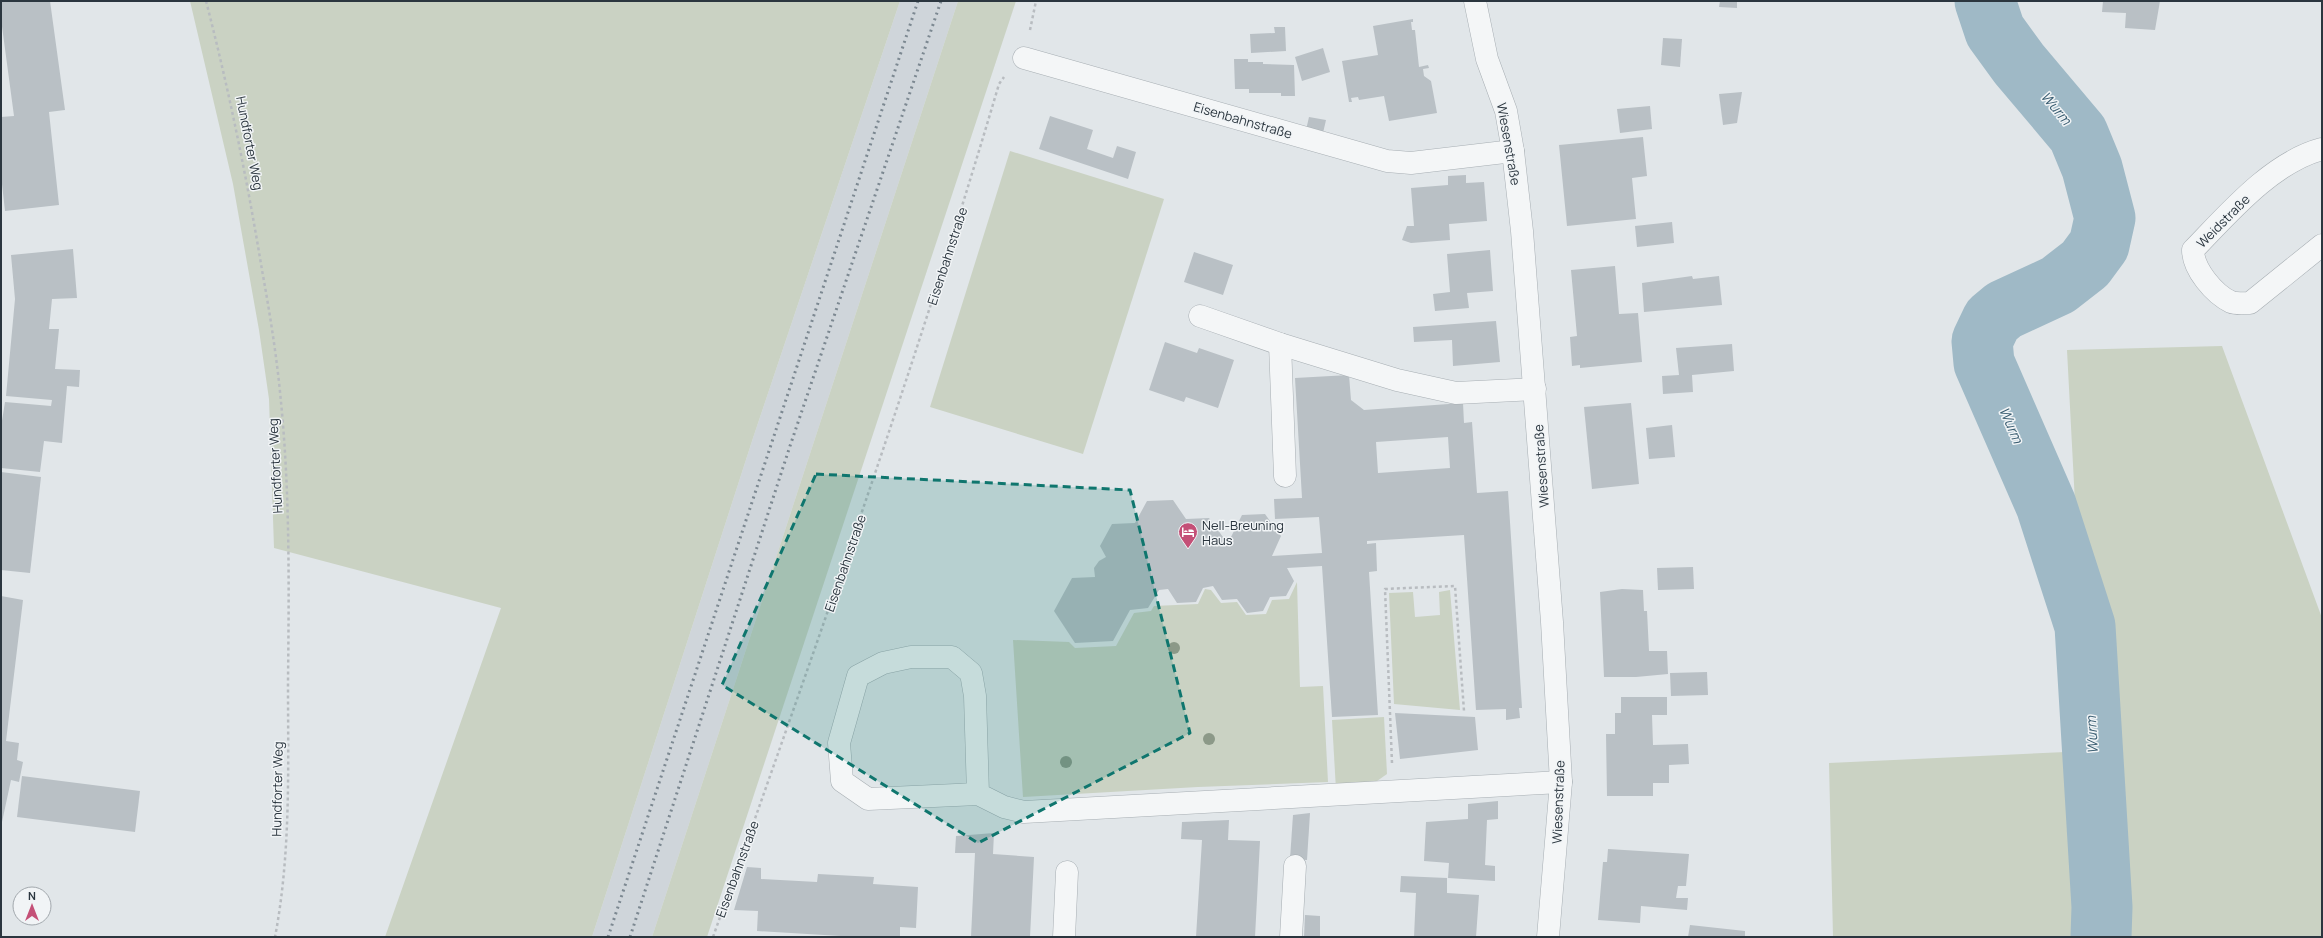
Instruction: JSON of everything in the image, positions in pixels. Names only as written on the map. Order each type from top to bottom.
[{"type":"street","name":"Wiesenstraße","points":[[1475,1],[1487,59],[1506,111],[1513,151],[1522,231],[1535,388],[1552,622],[1561,782],[1548,937]]},
{"type":"street","name":"Eisenbahnstraße","points":[[1024,58],[1387,161],[1411,163],[1513,151]]},
{"type":"street","name":"Weidstraße","points":[[2322,149],[2284,166],[2240,202],[2193,250],[2193,261],[2209,285],[2232,303],[2250,303],[2322,245]]},
{"type":"street","points":[[1200,316],[1280,344],[1397,380],[1456,392],[1535,388]]},
{"type":"street","points":[[1280,344],[1285,476]]},
{"type":"street","points":[[978,794],[975,696],[971,674],[952,657],[911,657],[883,663],[858,676],[839,743],[842,781],[868,799],[978,794],[1004,807],[1024,812],[1561,782]]},
{"type":"street","points":[[1290,937],[1295,866]]},
{"type":"street","points":[[1064,937],[1067,872]]},
{"type":"path","name":"Hundforter Weg","points":[[206,1],[229,90],[248,182],[272,328],[281,402],[289,547],[288,747],[287,830],[280,911],[275,937]]},
{"type":"path","name":"Eisenbahnstraße","points":[[713,937],[812,659],[888,435],[953,241],[999,84],[1012,64],[1024,58]]},
{"type":"path","points":[[1393,791],[1385,589],[1455,586],[1464,711]]},
{"type":"highlighted area","points":[[816,474],[1130,490],[1190,733],[978,843],[722,685]]},
{"type":"shaded area","points":[[900,1],[958,1],[652,937],[592,937],[753,438]]},
{"type":"green space","points":[[190,1],[900,1],[753,438],[592,937],[385,937],[501,608],[274,548],[269,399],[259,330],[233,184]]},
{"type":"green space","points":[[958,1],[1016,1],[707,937],[652,937]]},
{"type":"green space","points":[[1010,151],[1164,199],[1083,454],[930,407]]},
{"type":"green space","points":[[2222,346],[2322,618],[2322,937],[1833,937],[1829,763],[2088,751],[2067,350]]},
{"type":"green space","points":[[1297,582],[1300,687],[1323,686],[1328,782],[1198,787],[1023,797],[1013,640],[1069,642],[1075,648],[1116,646],[1134,613],[1151,611],[1154,606],[1198,604],[1205,589],[1211,590],[1221,603],[1237,602],[1246,615],[1266,614],[1272,600],[1289,599]]},
{"type":"green space","points":[[1450,590],[1460,710],[1394,704],[1389,593],[1413,592],[1415,617],[1440,615],[1439,592]]},
{"type":"green space","points":[[1384,717],[1387,774],[1367,788],[1336,790],[1332,720]]},
{"type":"building","points":[[1,1],[50,1],[65,110],[49,112],[59,205],[5,211],[1,175],[1,117],[14,116],[1,19]]},
{"type":"building","points":[[1720,1],[1737,1],[1737,8],[1719,7]]},
{"type":"building","points":[[2103,1],[2160,1],[2155,30],[2125,28],[2126,13],[2102,12]]},
{"type":"building","points":[[1413,19],[1413,22],[1411,22],[1412,30],[1415,30],[1419,67],[1428,65],[1429,68],[1423,69],[1424,76],[1431,81],[1437,113],[1389,121],[1384,96],[1359,100],[1358,97],[1351,98],[1352,102],[1349,102],[1342,61],[1378,55],[1373,26]]},
{"type":"building","points":[[1274,27],[1285,27],[1286,51],[1251,53],[1250,34],[1275,33]]},
{"type":"building","points":[[1663,38],[1682,39],[1680,67],[1661,65]]},
{"type":"building","points":[[1323,48],[1330,72],[1302,81],[1295,57]]},
{"type":"building","points":[[1234,59],[1248,59],[1248,62],[1263,62],[1263,64],[1294,65],[1295,96],[1281,96],[1281,93],[1249,93],[1249,89],[1235,89]]},
{"type":"building","points":[[1742,92],[1737,123],[1723,125],[1719,94]]},
{"type":"building","points":[[1650,106],[1652,129],[1620,133],[1617,109]]},
{"type":"building","points":[[1050,116],[1093,130],[1087,149],[1113,158],[1117,146],[1136,152],[1128,179],[1039,149]]},
{"type":"building","points":[[1309,117],[1326,120],[1323,133],[1306,130]]},
{"type":"building","points":[[1643,137],[1647,176],[1632,178],[1636,219],[1567,226],[1559,145]]},
{"type":"building","points":[[1466,175],[1466,183],[1484,182],[1487,221],[1449,224],[1450,240],[1411,243],[1402,240],[1407,226],[1414,226],[1411,188],[1448,185],[1448,176]]},
{"type":"building","points":[[1672,222],[1674,243],[1637,247],[1635,226]]},
{"type":"building","points":[[73,249],[77,298],[52,299],[49,329],[59,329],[55,369],[80,370],[79,387],[67,386],[62,443],[44,441],[40,472],[1,468],[1,427],[5,402],[51,406],[52,400],[6,396],[15,299],[11,255]]},
{"type":"building","points":[[1490,250],[1493,291],[1467,293],[1469,308],[1435,311],[1433,294],[1450,292],[1447,254]]},
{"type":"building","points":[[1194,252],[1233,265],[1223,295],[1184,282]]},
{"type":"building","points":[[1615,266],[1619,314],[1638,313],[1642,362],[1580,368],[1580,365],[1572,366],[1570,337],[1577,336],[1571,270]]},
{"type":"building","points":[[1692,276],[1693,279],[1719,276],[1722,305],[1644,312],[1642,283]]},
{"type":"building","points":[[1496,321],[1500,362],[1453,366],[1452,340],[1414,342],[1413,327]]},
{"type":"building","points":[[1165,342],[1197,353],[1199,348],[1234,360],[1218,408],[1186,397],[1184,402],[1149,390]]},
{"type":"building","points":[[1732,344],[1734,371],[1692,375],[1693,392],[1663,394],[1662,376],[1679,375],[1676,348]]},
{"type":"building","name":"Nell-Breuning Haus","points":[[1349,375],[1351,400],[1364,410],[1463,403],[1464,423],[1472,422],[1477,493],[1508,491],[1522,708],[1519,708],[1520,718],[1506,720],[1506,709],[1476,710],[1464,535],[1367,541],[1367,544],[1376,543],[1377,571],[1369,572],[1378,715],[1332,717],[1322,566],[1287,568],[1294,581],[1286,596],[1270,597],[1263,611],[1247,613],[1237,599],[1222,600],[1213,586],[1203,588],[1196,602],[1177,603],[1168,589],[1159,590],[1148,608],[1130,610],[1113,641],[1075,643],[1054,611],[1072,578],[1095,577],[1094,568],[1099,561],[1106,557],[1100,546],[1112,524],[1135,523],[1147,501],[1173,500],[1186,519],[1209,518],[1223,537],[1231,537],[1242,515],[1265,514],[1281,536],[1272,556],[1322,553],[1319,517],[1275,519],[1274,499],[1302,498],[1295,378]],"holes":[[[1448,437],[1450,468],[1378,473],[1376,442]]]},
{"type":"building","points":[[1631,403],[1639,484],[1592,489],[1584,407]]},
{"type":"building","points":[[1672,425],[1675,457],[1649,459],[1646,428]]},
{"type":"building","points":[[1,472],[41,477],[30,573],[1,570]]},
{"type":"building","points":[[1693,567],[1694,589],[1658,590],[1657,568]]},
{"type":"building","points":[[1622,589],[1643,590],[1644,611],[1647,611],[1649,651],[1667,651],[1668,674],[1636,677],[1604,677],[1600,592]]},
{"type":"building","points":[[1,596],[23,600],[6,741],[19,743],[17,760],[23,762],[19,782],[11,780],[2,822]]},
{"type":"building","points":[[1707,672],[1708,695],[1671,696],[1670,673]]},
{"type":"building","points":[[1621,697],[1667,697],[1667,715],[1652,715],[1653,745],[1688,744],[1689,764],[1669,765],[1669,783],[1653,783],[1653,796],[1607,796],[1606,734],[1615,734],[1615,713],[1621,713]]},
{"type":"building","points":[[1395,713],[1475,717],[1478,750],[1400,759]]},
{"type":"building","points":[[22,776],[140,791],[135,832],[17,817]]},
{"type":"building","points":[[1498,801],[1498,819],[1487,820],[1485,865],[1495,866],[1495,881],[1448,878],[1449,863],[1424,861],[1426,822],[1468,819],[1468,804]]},
{"type":"building","points":[[1310,813],[1307,860],[1290,859],[1293,815]]},
{"type":"building","points":[[1229,820],[1228,840],[1260,841],[1255,937],[1196,937],[1202,840],[1181,839],[1182,822]]},
{"type":"building","points":[[994,833],[993,854],[1034,857],[1030,937],[971,937],[975,853],[955,853],[956,836]]},
{"type":"building","points":[[1608,849],[1689,854],[1686,886],[1678,886],[1676,898],[1688,898],[1687,910],[1641,906],[1640,923],[1598,920],[1603,862],[1607,862]]},
{"type":"building","points":[[747,867],[761,868],[761,879],[817,882],[818,874],[874,877],[873,884],[918,887],[916,928],[900,927],[900,937],[857,937],[757,931],[758,911],[734,910]]},
{"type":"building","points":[[1401,876],[1447,878],[1447,893],[1479,895],[1476,937],[1414,937],[1416,893],[1400,892]]},
{"type":"building","points":[[1305,915],[1320,916],[1320,937],[1304,937]]},
{"type":"building","points":[[1690,925],[1745,931],[1745,937],[1688,937]]},
{"type":"waterway","name":"Wurm","points":[[1985,1],[1995,31],[2019,64],[2078,134],[2092,168],[2105,218],[2099,245],[2085,264],[2058,285],[2004,310],[1992,320],[1982,341],[1984,363],[2046,505],[2085,626],[2102,907],[2101,937]]},
{"type":"railway","points":[[608,937],[918,1]]},
{"type":"railway","points":[[630,937],[790,446],[941,1]]},
{"type":"place","name":"Nell-Breuning Haus","points":[[1188,549]]}]
